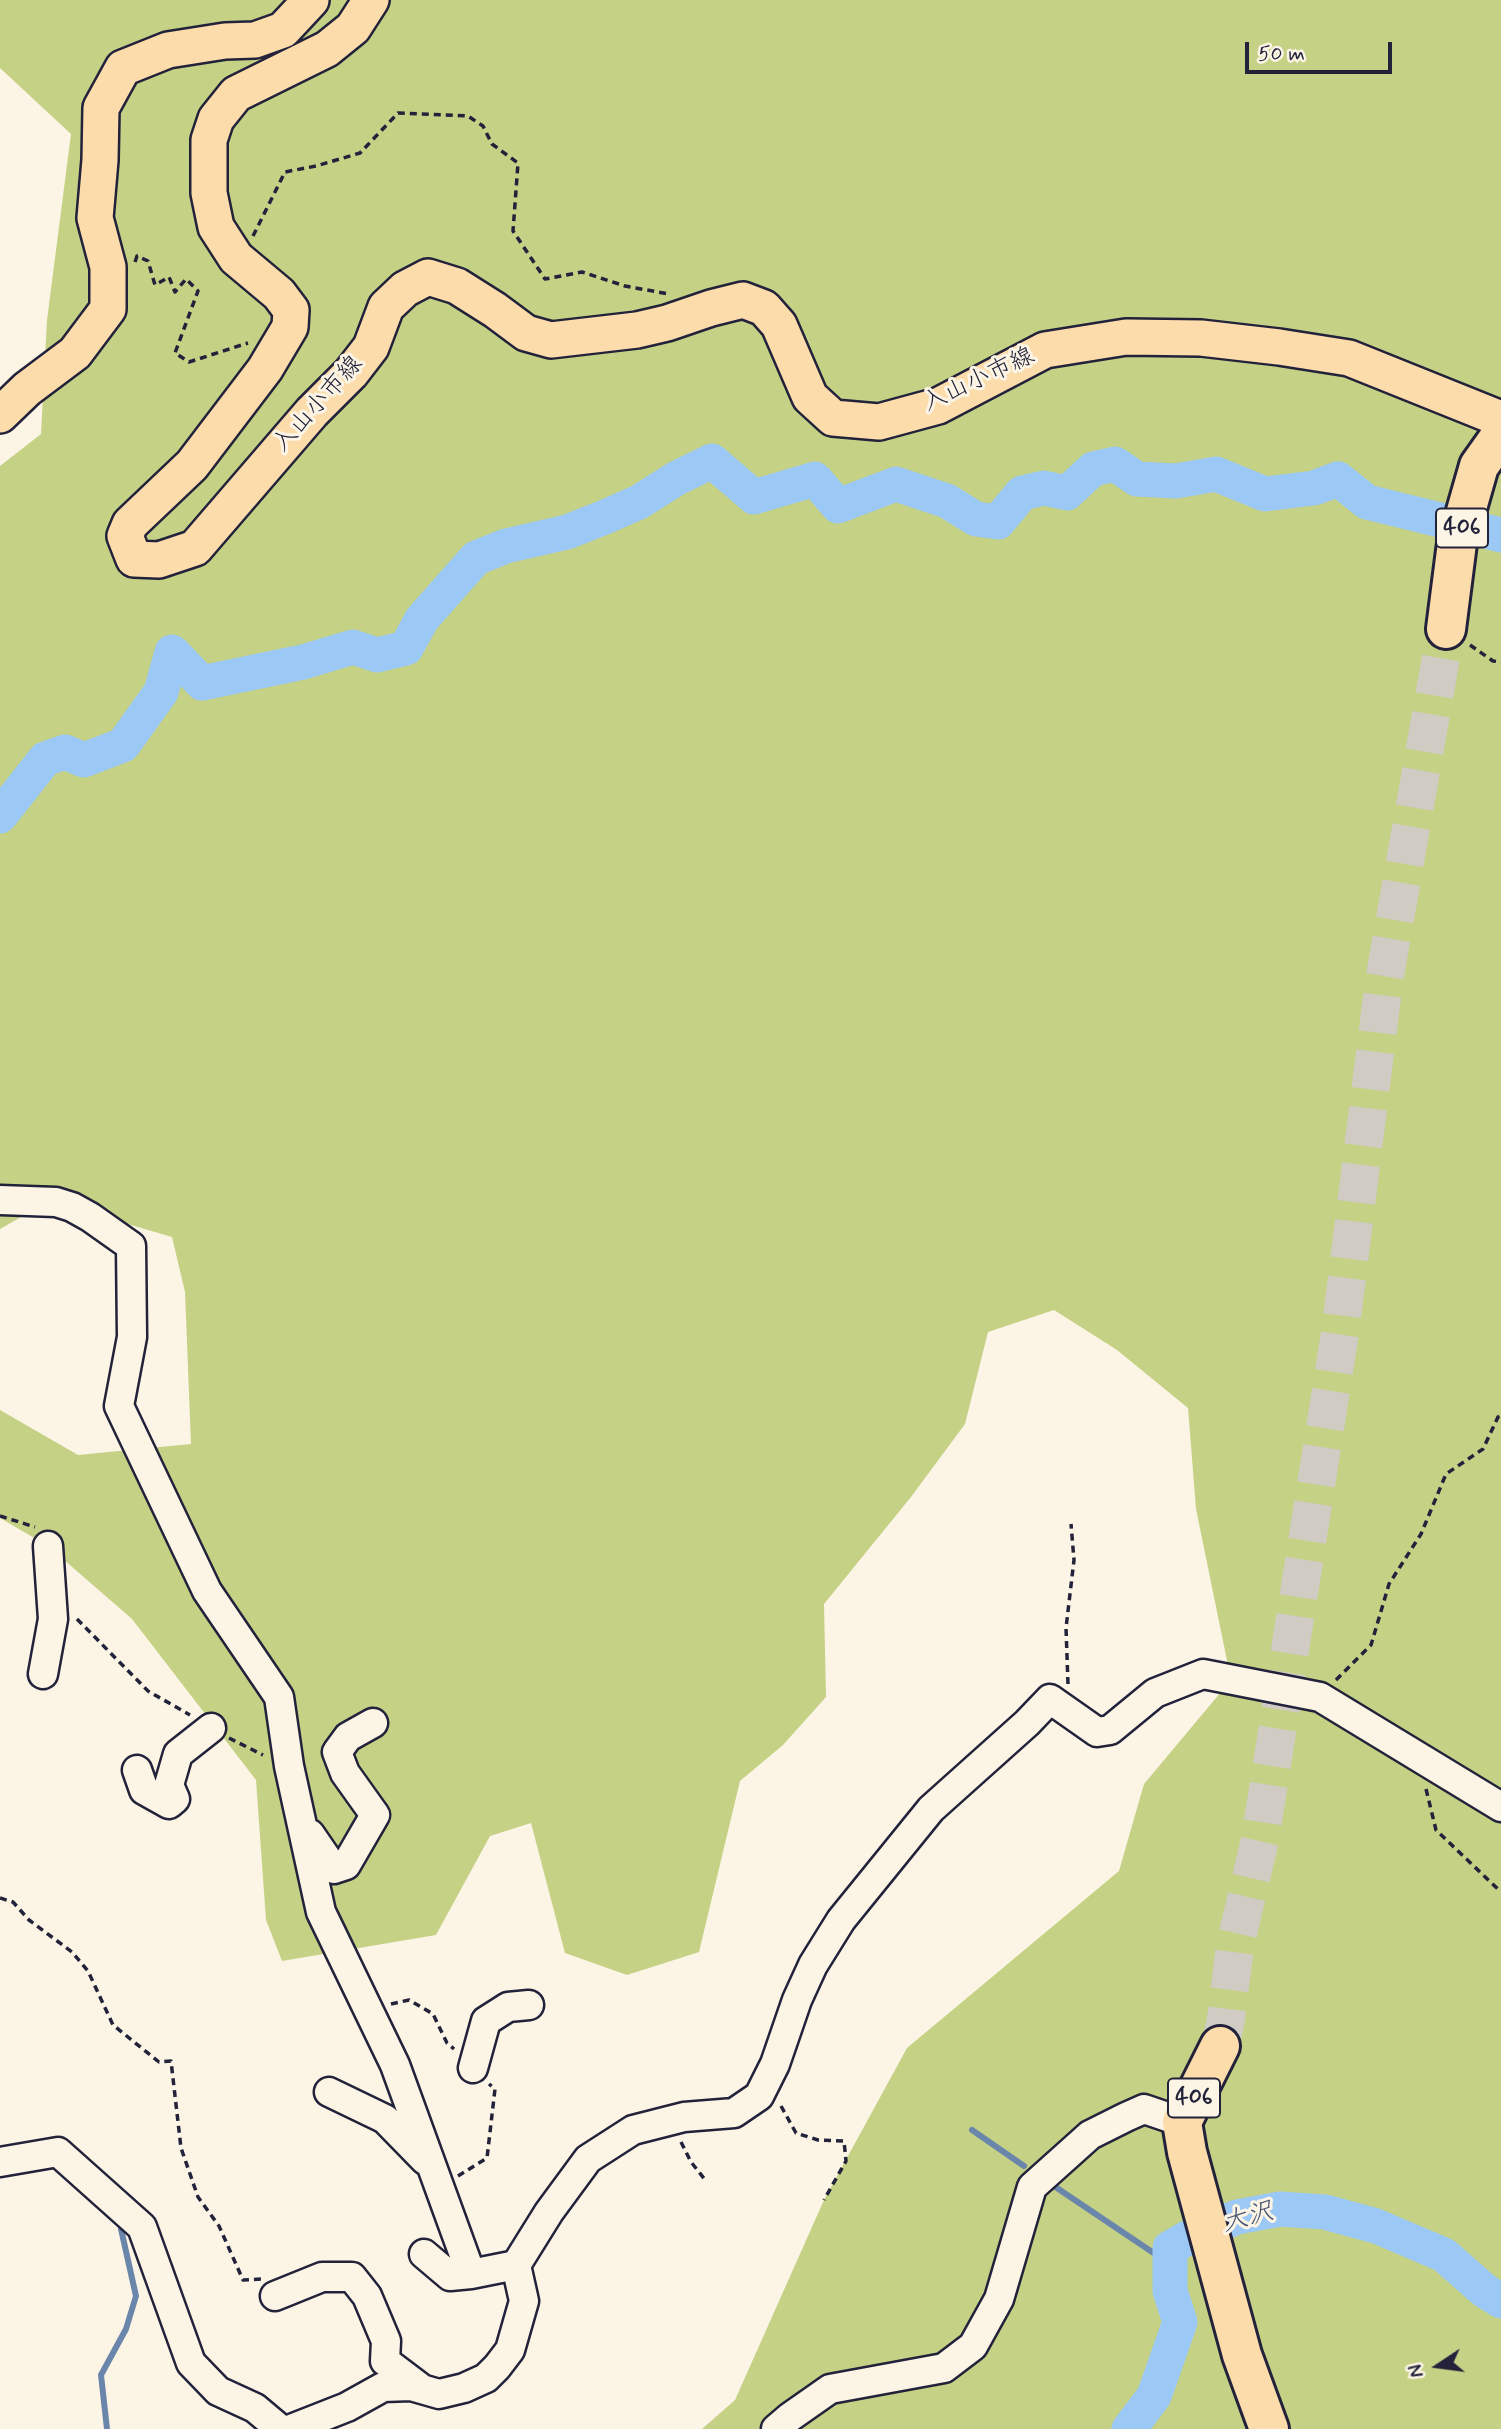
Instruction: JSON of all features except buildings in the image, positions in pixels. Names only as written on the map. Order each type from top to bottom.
[{"type":"highway","name":"406","points":[[1446,629],[1457,543],[1479,466],[1501,435]]},
{"type":"highway","name":"406","points":[[1220,2046],[1185,2137],[1242,2356],[1269,2429]]},
{"type":"main road","points":[[0,415],[27,389],[75,353],[108,309],[108,267],[95,218],[101,108],[123,68],[168,50],[225,41],[255,40],[283,30],[312,0]]},
{"type":"main road","name":"入山小市線","points":[[371,0],[353,28],[327,49],[236,94],[216,119],[209,140],[209,193],[216,227],[236,258],[279,294],[291,310],[290,327],[265,369],[192,465],[130,524],[125,536],[134,559],[159,560],[195,548],[312,412],[351,373],[371,347],[386,307],[405,289],[428,277],[457,286],[526,333],[551,340],[636,330],[743,300],[764,308],[779,325],[810,397],[833,418],[879,422],[938,406],[1045,350],[1126,337],[1201,338],[1279,346],[1349,358],[1501,419]]},
{"type":"street","points":[[0,1200],[56,1202],[72,1207],[131,1247],[132,1337],[119,1406],[207,1591],[279,1697],[289,1766],[321,1912],[395,2065],[471,2274]]},
{"type":"street","points":[[43,1674],[52,1619],[48,1546]]},
{"type":"street","points":[[291,2429],[347,2407],[383,2387],[411,2386],[439,2393],[464,2388],[486,2378],[498,2367],[510,2350],[524,2301],[516,2264],[549,2212],[589,2159],[633,2130],[694,2116],[734,2113],[759,2095],[775,2064],[797,2000],[813,1965],[841,1920],[931,1809],[1050,1699],[1097,1732],[1110,1730],[1155,1693],[1203,1674],[1320,1697],[1501,1807]]},
{"type":"street","points":[[301,1820],[334,1869],[346,1865],[375,1815],[345,1773],[337,1752],[348,1737],[373,1723]]},
{"type":"street","points":[[137,1770],[144,1790],[169,1804],[175,1799],[169,1785],[177,1754],[211,1728]]},
{"type":"street","points":[[473,2068],[486,2021],[508,2007],[529,2004]]},
{"type":"street","points":[[329,2092],[386,2119],[431,2167]]},
{"type":"street","points":[[776,2429],[830,2389],[944,2368],[973,2346],[999,2299],[1032,2187],[1090,2135],[1144,2109],[1185,2137]]},
{"type":"street","points":[[0,2162],[58,2152],[142,2227],[191,2363],[218,2391],[255,2408],[280,2429]]},
{"type":"street","points":[[424,2254],[450,2276],[516,2264]]},
{"type":"street","points":[[269,2288],[322,2277],[352,2277],[367,2296],[386,2341],[385,2361],[422,2389]]},
{"type":"path","points":[[236,258],[247,246],[264,217],[285,172],[360,153],[398,113],[468,116],[483,126],[492,144],[518,163],[513,231],[545,279],[582,272],[625,286],[672,294]]},
{"type":"path","points":[[134,268],[136,256],[148,261],[155,285],[169,277],[175,292],[187,279],[198,291],[175,353],[189,362],[247,345],[253,337]]},
{"type":"path","points":[[1446,629],[1493,661],[1501,662]]},
{"type":"path","points":[[1320,1697],[1371,1645],[1389,1584],[1421,1534],[1446,1474],[1483,1450],[1497,1416],[1501,1415]]},
{"type":"path","points":[[0,1516],[38,1528],[48,1546]]},
{"type":"path","points":[[1069,1711],[1066,1628],[1074,1560],[1071,1524]]},
{"type":"path","points":[[76,1618],[148,1691],[238,1743],[289,1766]]},
{"type":"path","points":[[1418,1757],[1437,1830],[1501,1892]]},
{"type":"path","points":[[0,1898],[13,1902],[29,1920],[72,1952],[88,1971],[113,2025],[159,2062],[171,2061],[181,2148],[198,2197],[219,2226],[243,2280],[269,2288]]},
{"type":"path","points":[[759,2095],[783,2107],[796,2133],[818,2140],[844,2141],[846,2161],[824,2200]]},
{"type":"path","points":[[694,2116],[677,2132],[691,2162],[706,2181]]},
{"type":"green space","points":[[0,0],[1501,0],[1501,2429],[702,2429],[735,2400],[824,2200],[907,2048],[1119,1871],[1144,1784],[1231,1680],[1196,1509],[1188,1408],[1117,1350],[1054,1310],[988,1332],[965,1424],[911,1497],[824,1604],[826,1697],[783,1745],[740,1781],[699,1952],[627,1975],[565,1953],[531,1823],[490,1836],[436,1935],[282,1961],[266,1920],[256,1780],[132,1619],[48,1546],[0,1518],[0,1410],[78,1455],[191,1444],[185,1292],[172,1237],[49,1201],[0,1229],[0,466],[41,434],[47,320],[71,134],[0,68]]},
{"type":"waterway","points":[[0,816],[45,759],[65,752],[84,760],[123,745],[161,692],[172,652],[202,683],[303,662],[353,647],[377,655],[406,648],[422,619],[476,558],[506,546],[567,532],[605,517],[639,502],[677,478],[712,461],[754,497],[815,479],[838,506],[896,484],[947,501],[976,519],[998,522],[1022,493],[1044,488],[1067,493],[1093,469],[1115,464],[1137,479],[1176,481],[1216,474],[1265,494],[1314,488],[1338,479],[1367,502],[1501,535]]},
{"type":"waterway","points":[[972,2130],[1024,2166]]},
{"type":"waterway","points":[[1054,2186],[1170,2264]]},
{"type":"waterway","name":"大沢","points":[[1129,2429],[1154,2396],[1180,2322],[1170,2291],[1170,2248],[1237,2217],[1280,2209],[1325,2212],[1376,2226],[1444,2255],[1485,2291],[1501,2301]]},
{"type":"waterway","points":[[107,2429],[101,2375],[126,2329],[136,2296],[121,2229]]},
{"type":"tunnel","points":[[1220,2046],[1235,1946],[1260,1840],[1340,1333],[1384,981],[1446,629]]}]
